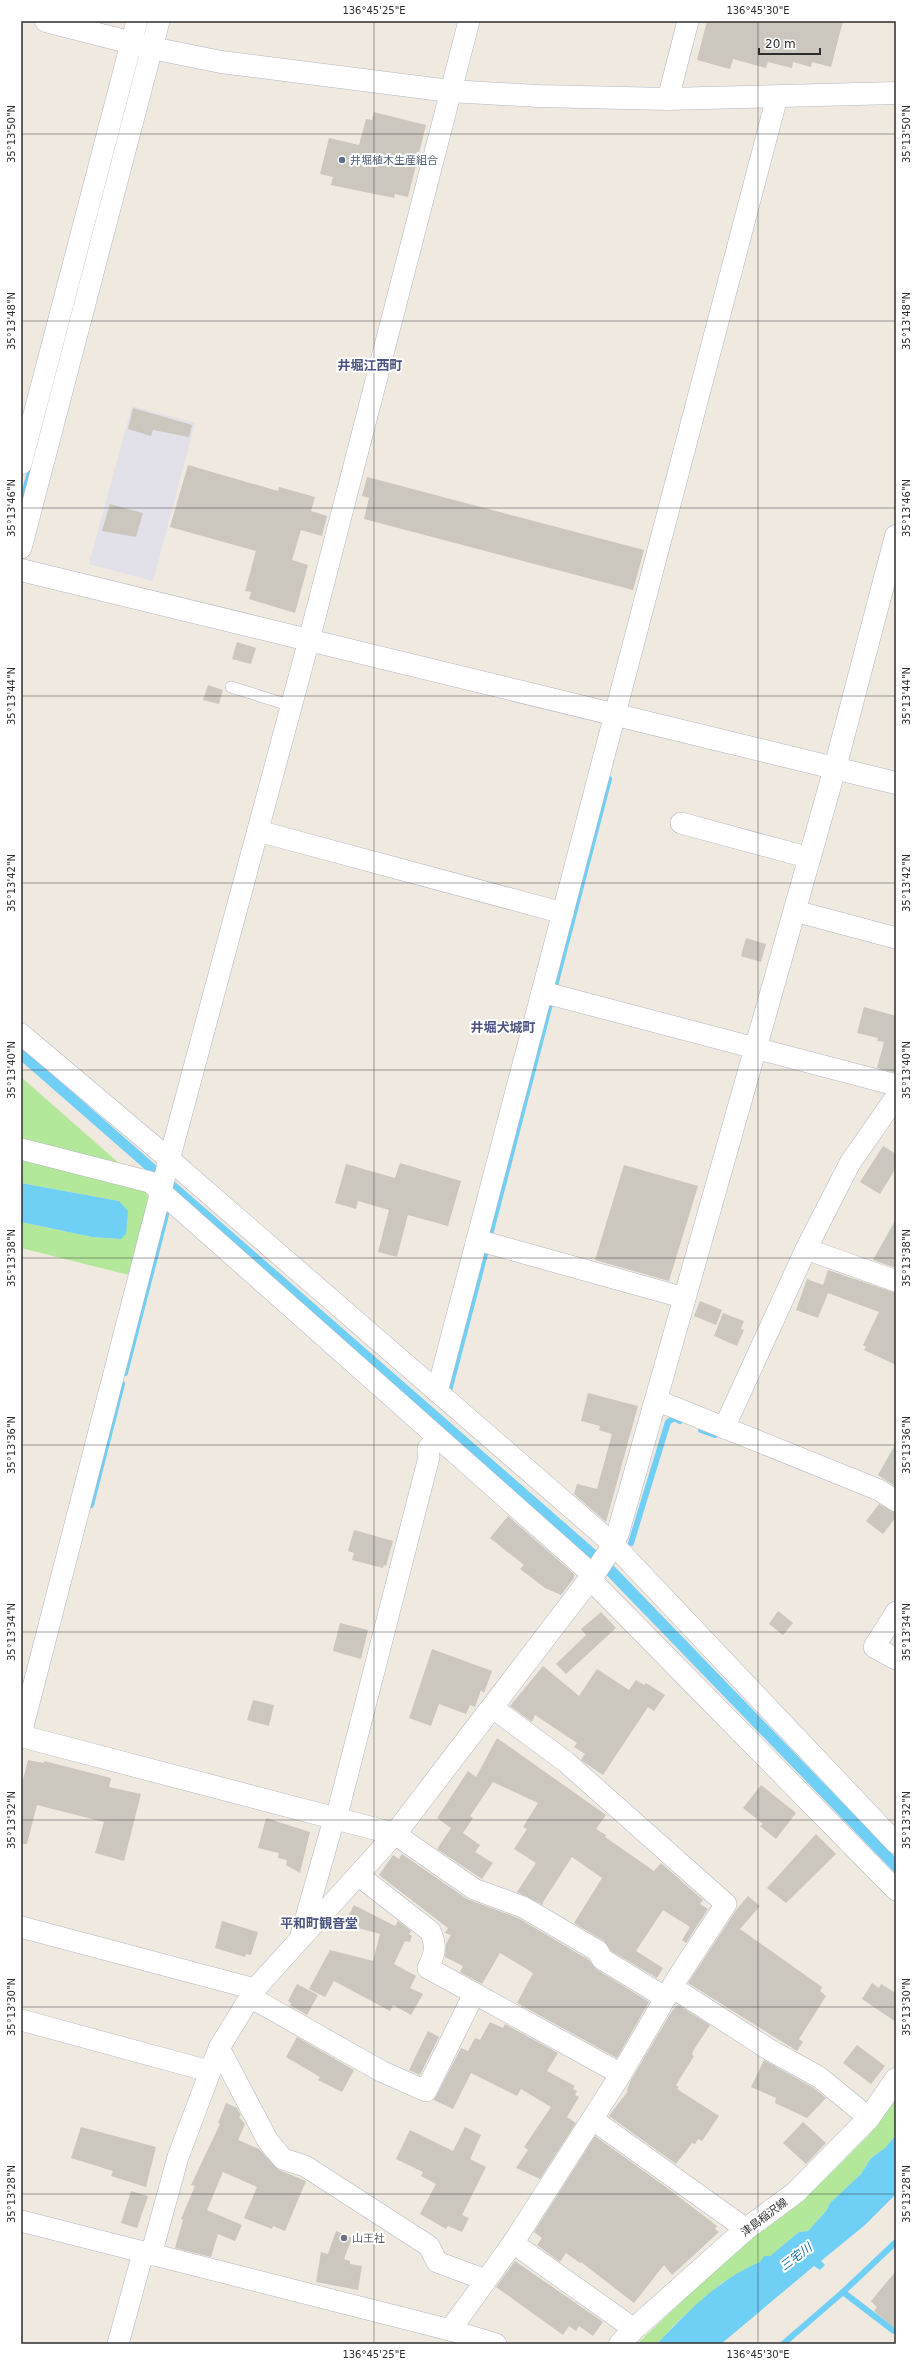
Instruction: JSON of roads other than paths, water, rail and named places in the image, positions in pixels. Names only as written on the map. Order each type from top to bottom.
[{"type":"street","points":[[46,21],[141,45],[221,62],[450,91],[538,96],[668,99],[896,93]]},
{"type":"street","points":[[21,548],[141,45],[137,21]]},
{"type":"street","points":[[21,464],[141,45],[159,21]]},
{"type":"street","points":[[469,21],[292,706],[168,1164],[21,1735],[395,1834],[474,1889],[523,1907],[598,1951],[602,1959],[669,1992],[819,2077],[869,2118]]},
{"type":"street","points":[[668,99],[688,21]]},
{"type":"street","points":[[437,1392],[777,97]]},
{"type":"street","points":[[118,2344],[178,2157],[210,2071],[219,2048],[252,1993],[395,1834],[493,1708],[611,1549],[656,1400],[795,912],[835,768],[896,536]]},
{"type":"street","points":[[21,570],[896,783]]},
{"type":"street","points":[[681,823],[810,858]]},
{"type":"street","points":[[258,830],[563,913]]},
{"type":"street","points":[[795,912],[896,938]]},
{"type":"street","points":[[542,992],[896,1085]]},
{"type":"street","points":[[21,1034],[168,1164],[437,1392],[611,1549],[896,1843]]},
{"type":"street","points":[[724,1428],[806,1249],[850,1163],[896,1097]]},
{"type":"street","points":[[21,1149],[150,1182],[161,1191],[593,1575],[896,1890]]},
{"type":"street","points":[[477,1240],[685,1298]]},
{"type":"street","points":[[806,1249],[896,1280]]},
{"type":"street","points":[[656,1400],[879,1490],[896,1501]]},
{"type":"street","points":[[300,1940],[335,1819],[429,1457],[428,1449],[438,1438]]},
{"type":"street","points":[[896,1612],[874,1647],[896,1659]]},
{"type":"street","points":[[450,2330],[513,2243],[622,2074],[669,1992],[726,1904],[566,1762],[493,1708]]},
{"type":"street","points":[[358,1875],[430,1931],[435,1942],[436,1953],[428,1968],[622,2074]]},
{"type":"street","points":[[21,1927],[252,1993],[381,2072],[426,2091],[474,1994]]},
{"type":"street","points":[[21,2020],[210,2071]]},
{"type":"street","points":[[219,2048],[268,2141],[282,2158],[305,2166],[430,2246],[438,2262],[486,2280]]},
{"type":"street","name":"津島稲沢線","points":[[627,2336],[746,2229],[795,2193],[869,2118],[896,2079]]},
{"type":"street","points":[[592,2119],[746,2229]]},
{"type":"street","points":[[21,2221],[450,2330],[496,2344]]},
{"type":"street","points":[[513,2243],[627,2336]]},
{"type":"lane","points":[[230,686],[292,706]]},
{"type":"water","points":[[21,1047],[613,1565],[896,1858],[896,1874],[591,1559],[21,1061]]},
{"type":"water","points":[[21,1183],[119,1201],[128,1211],[126,1234],[121,1239],[92,1237],[21,1222]]},
{"type":"water","name":"三宅川","points":[[896,2135],[896,2194],[865,2225],[821,2261],[825,2265],[820,2270],[814,2266],[721,2344],[657,2344],[692,2308],[717,2287],[731,2277],[760,2262],[764,2256],[770,2256],[799,2232],[808,2231],[826,2211],[830,2203],[861,2174],[871,2158],[885,2148]]},
{"type":"waterway","points":[[21,506],[57,369]]},
{"type":"waterway","points":[[555,986],[609,779]]},
{"type":"waterway","points":[[490,1235],[550,1004]]},
{"type":"waterway","points":[[125,1373],[166,1215]]},
{"type":"waterway","points":[[449,1391],[485,1254]]},
{"type":"waterway","points":[[91,1505],[122,1384]]},
{"type":"waterway","points":[[631,1543],[668,1422],[674,1418],[680,1421]]},
{"type":"waterway","points":[[701,1430],[715,1435]]},
{"type":"waterway","points":[[843,2292],[896,2242]]},
{"type":"waterway","points":[[783,2344],[843,2292],[894,2331]]},
{"type":"place","name":"井堀植木生産組合","points":[[342,160]]},
{"type":"place","name":"山王社","points":[[344,2238]]},
{"type":"district","name":"井堀江西町","points":[[370,365]]},
{"type":"district","name":"井堀犬城町","points":[[503,1027]]},
{"type":"district","name":"平和町観音堂","points":[[319,1923]]}]
